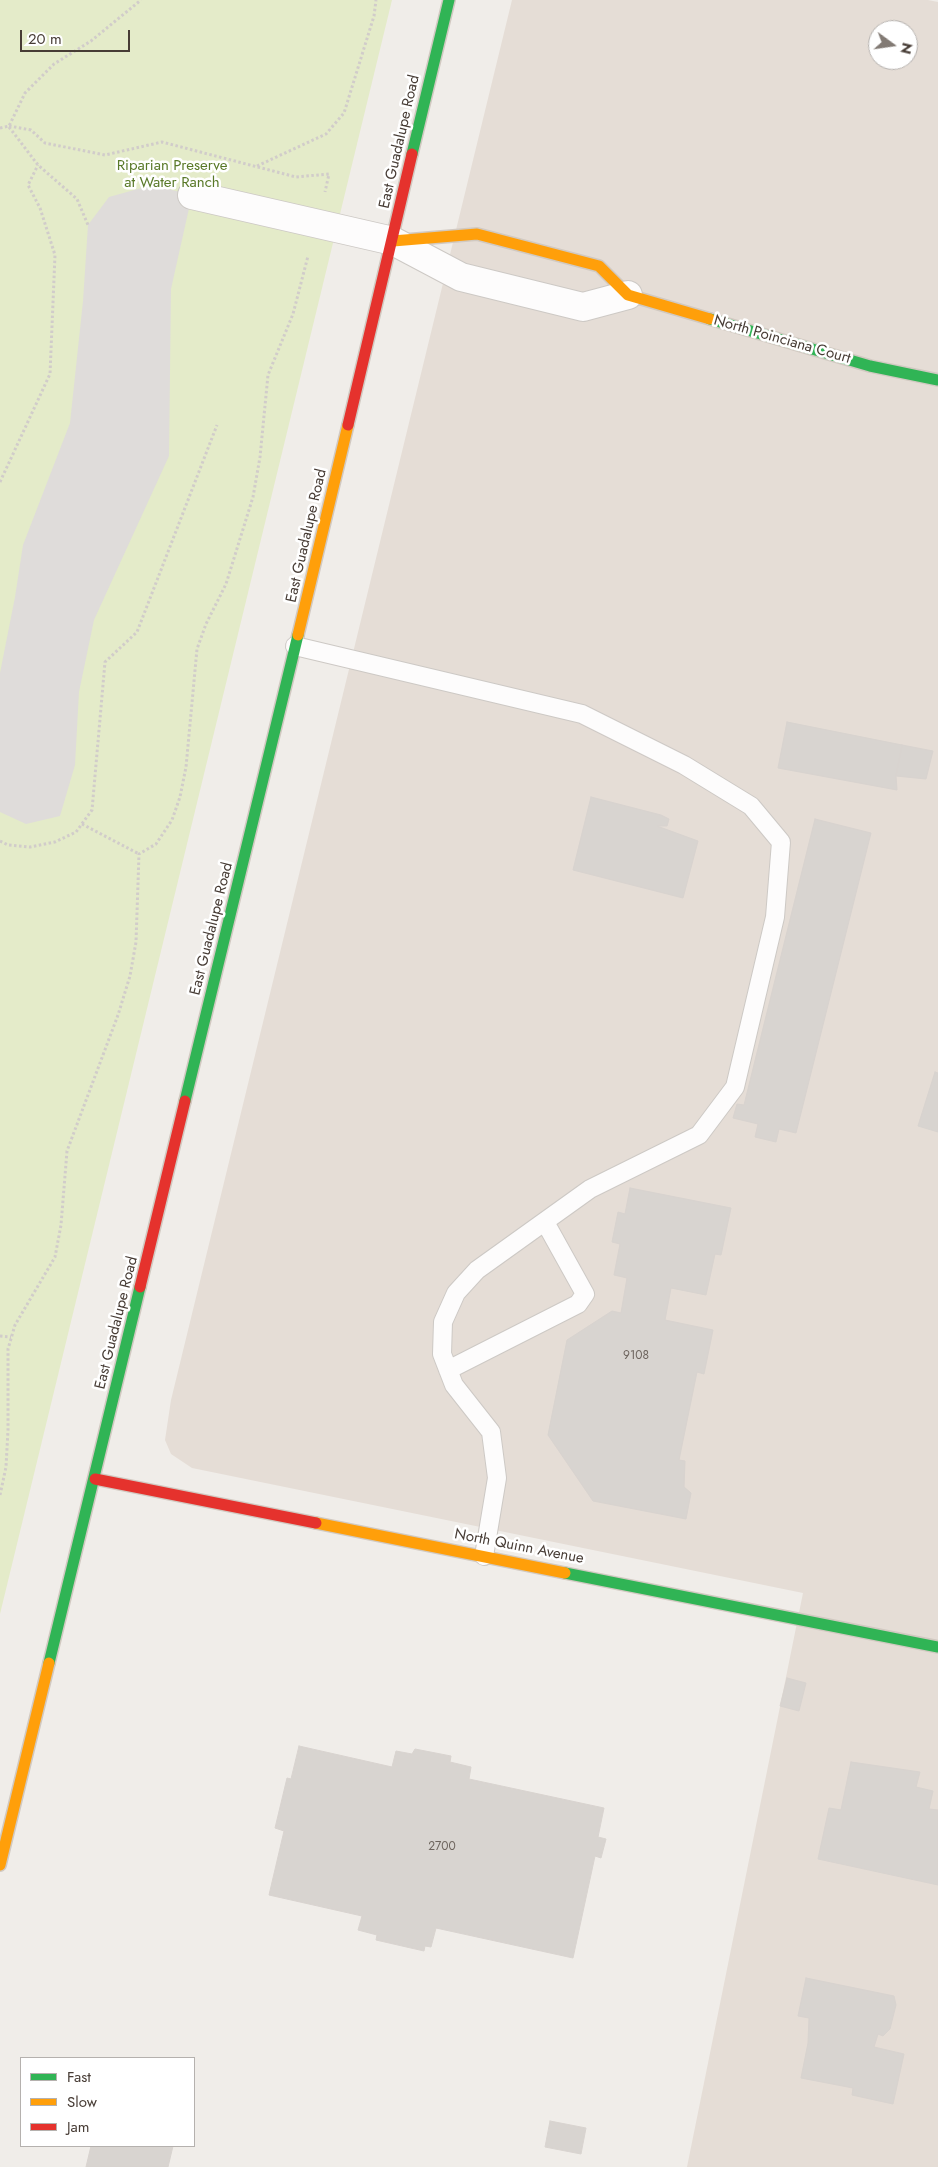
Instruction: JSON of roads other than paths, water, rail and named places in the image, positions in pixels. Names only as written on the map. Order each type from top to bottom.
[{"type":"main road","name":"East Guadalupe Road","points":[[0,1865],[95,1479],[393,241],[449,0]]},
{"type":"main road","name":"North Poinciana Court","points":[[393,241],[477,234],[599,266],[628,295],[870,366],[938,380]]},
{"type":"main road","name":"North Quinn Avenue","points":[[95,1479],[938,1647]]},
{"type":"street","points":[[192,195],[317,222],[393,241],[460,278],[583,308],[628,295]]},
{"type":"lane","points":[[295,646],[582,714],[684,765],[751,806],[781,842],[775,917],[735,1087],[699,1135],[590,1189],[477,1270],[456,1293],[443,1322],[442,1354],[454,1385],[491,1432],[497,1478],[484,1556]]},
{"type":"lane","points":[[448,1370],[578,1304],[585,1294],[545,1222]]},
{"type":"park label","name":"Riparian Preserve at Water Ranch","points":[[172,174]]}]
